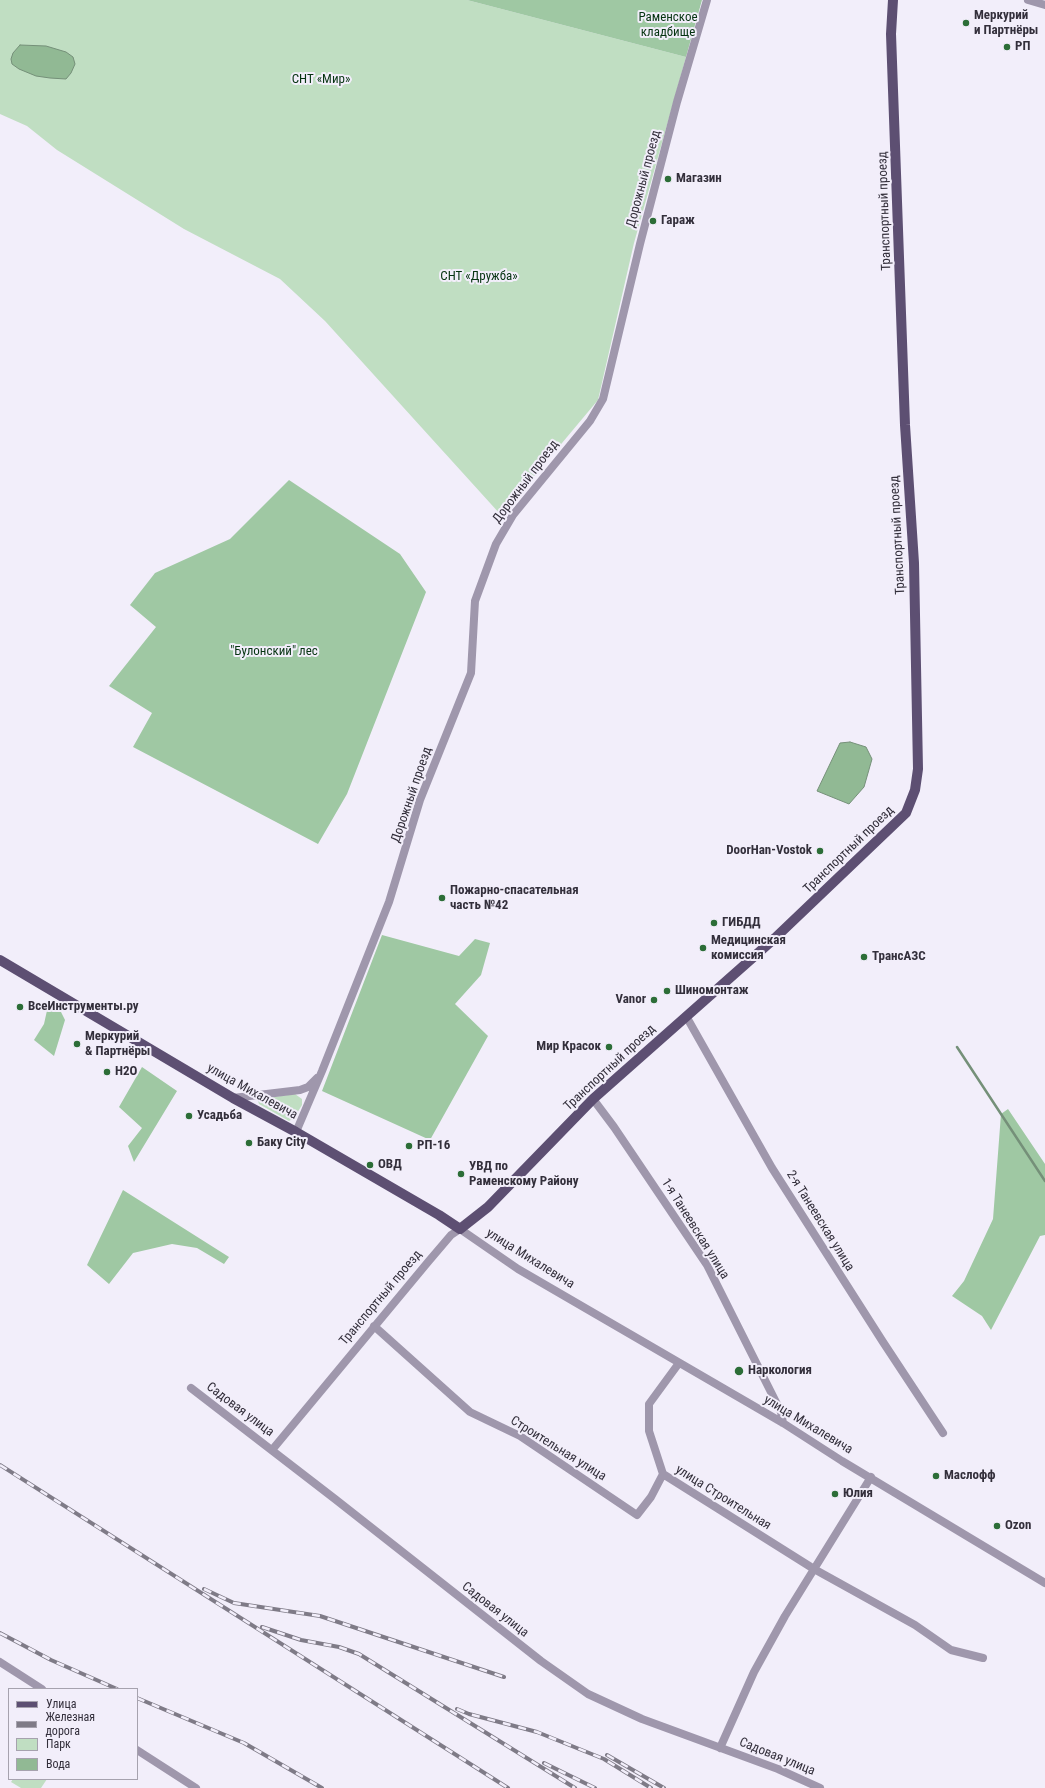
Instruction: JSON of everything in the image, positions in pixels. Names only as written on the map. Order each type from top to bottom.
[{"type":"main road","name":"Транспортный проезд","points":[[460,1229],[488,1207],[593,1099],[775,938],[906,813],[918,780],[914,563],[905,417],[891,34],[893,0]]},
{"type":"main road","name":"улица Михалевича","points":[[0,960],[233,1098],[296,1132],[439,1215],[460,1229]]},
{"type":"street","name":"Дорожный проезд","points":[[296,1132],[322,1071],[389,902],[420,800],[471,673],[475,601],[496,544],[513,515],[590,420],[603,399],[642,236],[679,96],[707,0]]},
{"type":"street","points":[[1028,0],[1045,5]]},
{"type":"street","name":"2-я Танеевская улица","points":[[686,1016],[772,1168],[943,1433]]},
{"type":"street","points":[[233,1098],[308,1088],[314,1083],[322,1071]]},
{"type":"street","name":"1-я Танеевская улица","points":[[593,1099],[614,1127],[707,1266],[781,1412],[783,1423]]},
{"type":"street","name":"Транспортный проезд","points":[[272,1450],[451,1235],[460,1229]]},
{"type":"street","name":"улица Михалевича","points":[[460,1229],[518,1269],[783,1423],[1045,1583]]},
{"type":"street","name":"Строительная улица","points":[[374,1326],[470,1412],[520,1436],[637,1515],[651,1496],[663,1474]]},
{"type":"street","name":"улица Строительная","points":[[679,1363],[649,1404],[649,1431],[663,1474],[814,1569],[915,1625],[950,1650],[983,1658]]},
{"type":"street","name":"Садовая улица","points":[[191,1388],[540,1661],[588,1694],[642,1719],[778,1769],[820,1788]]},
{"type":"street","points":[[720,1748],[754,1672],[814,1569],[871,1477]]},
{"type":"street","points":[[0,1662],[40,1688]]},
{"type":"street","points":[[138,1751],[196,1788]]},
{"type":"green space","name":"СНТ «Дружба»","points":[[0,0],[467,0],[686,57],[634,243],[598,400],[526,486],[500,514],[325,321],[280,279],[184,229],[57,150],[27,126],[0,114]]},
{"type":"green space","name":"Раменское кладбище","points":[[467,0],[702,0],[686,57]]},
{"type":"green space","name":"\"Булонский\" лес","points":[[289,480],[400,554],[426,592],[347,794],[318,844],[133,747],[152,713],[109,686],[156,627],[130,605],[155,573],[230,539]]},
{"type":"green space","points":[[382,935],[459,956],[475,939],[490,943],[481,975],[455,1004],[488,1036],[430,1140],[322,1091]]},
{"type":"green space","points":[[48,1006],[61,1012],[65,1020],[54,1056],[34,1040],[44,1024]]},
{"type":"green space","points":[[142,1067],[177,1091],[134,1162],[128,1146],[142,1128],[119,1107]]},
{"type":"green space","points":[[295,1094],[302,1099],[302,1105],[294,1118],[289,1121],[259,1104],[258,1101],[259,1099]]},
{"type":"green space","points":[[1008,1109],[1045,1164],[1045,1235],[1040,1236],[991,1330],[982,1316],[952,1296],[964,1281],[993,1219],[1001,1114]]},
{"type":"green space","points":[[123,1190],[229,1257],[224,1264],[197,1248],[172,1244],[133,1253],[109,1284],[87,1265]]},
{"type":"green space","points":[[12,1780],[46,1780],[41,1788],[21,1788],[11,1782]]},
{"type":"water","points":[[20,45],[46,46],[66,52],[73,57],[75,64],[71,73],[66,79],[36,76],[19,69],[12,64],[11,59],[13,53]]},
{"type":"water","points":[[850,742],[866,747],[872,759],[864,787],[849,804],[817,791],[840,743]]},
{"type":"waterway","points":[[957,1047],[1045,1181]]},
{"type":"railway","points":[[0,1465],[508,1788]]},
{"type":"railway","points":[[204,1589],[234,1603],[320,1616],[504,1677]]},
{"type":"railway","points":[[262,1627],[301,1640],[339,1647],[359,1654],[575,1788]]},
{"type":"railway","points":[[0,1633],[51,1660],[115,1688]]},
{"type":"railway","points":[[138,1698],[244,1743],[322,1788]]},
{"type":"railway","points":[[457,1709],[469,1714],[537,1732],[604,1759],[651,1788]]},
{"type":"railway","points":[[607,1755],[664,1788]]},
{"type":"railway","points":[[544,1763],[595,1788]]},
{"type":"place","name":"Меркурий и Партнёры","points":[[966,23]]},
{"type":"place","name":"РП","points":[[1007,47]]},
{"type":"place","name":"Магазин","points":[[668,179]]},
{"type":"place","name":"Гараж","points":[[653,221]]},
{"type":"place","name":"DoorHan-Vostok","points":[[820,851]]},
{"type":"place","name":"Пожарно-спасательная часть №42","points":[[442,898]]},
{"type":"place","name":"ГИБДД","points":[[714,923]]},
{"type":"place","name":"Медицинская комиссия","points":[[703,948]]},
{"type":"place","name":"ТрансАЗС","points":[[864,957]]},
{"type":"place","name":"Шиномонтаж","points":[[667,991]]},
{"type":"place","name":"Vanor","points":[[654,1000]]},
{"type":"place","name":"ВсеИнструменты.ру","points":[[20,1007]]},
{"type":"place","name":"Меркурий & Партнёры","points":[[77,1044]]},
{"type":"place","name":"Мир Красок","points":[[609,1047]]},
{"type":"place","name":"H2O","points":[[107,1072]]},
{"type":"place","name":"Усадьба","points":[[189,1116]]},
{"type":"place","name":"Баку City","points":[[249,1143]]},
{"type":"place","name":"РП-16","points":[[409,1146]]},
{"type":"place","name":"ОВД","points":[[370,1165]]},
{"type":"place","name":"УВД по Раменскому Району","points":[[461,1174]]},
{"type":"place","name":"Наркология","points":[[739,1371]]},
{"type":"place","name":"Маслофф","points":[[936,1476]]},
{"type":"place","name":"Юлия","points":[[835,1494]]},
{"type":"place","name":"Ozon","points":[[997,1526]]},
{"type":"park label","name":"СНТ «Мир»","points":[[321,80]]}]
